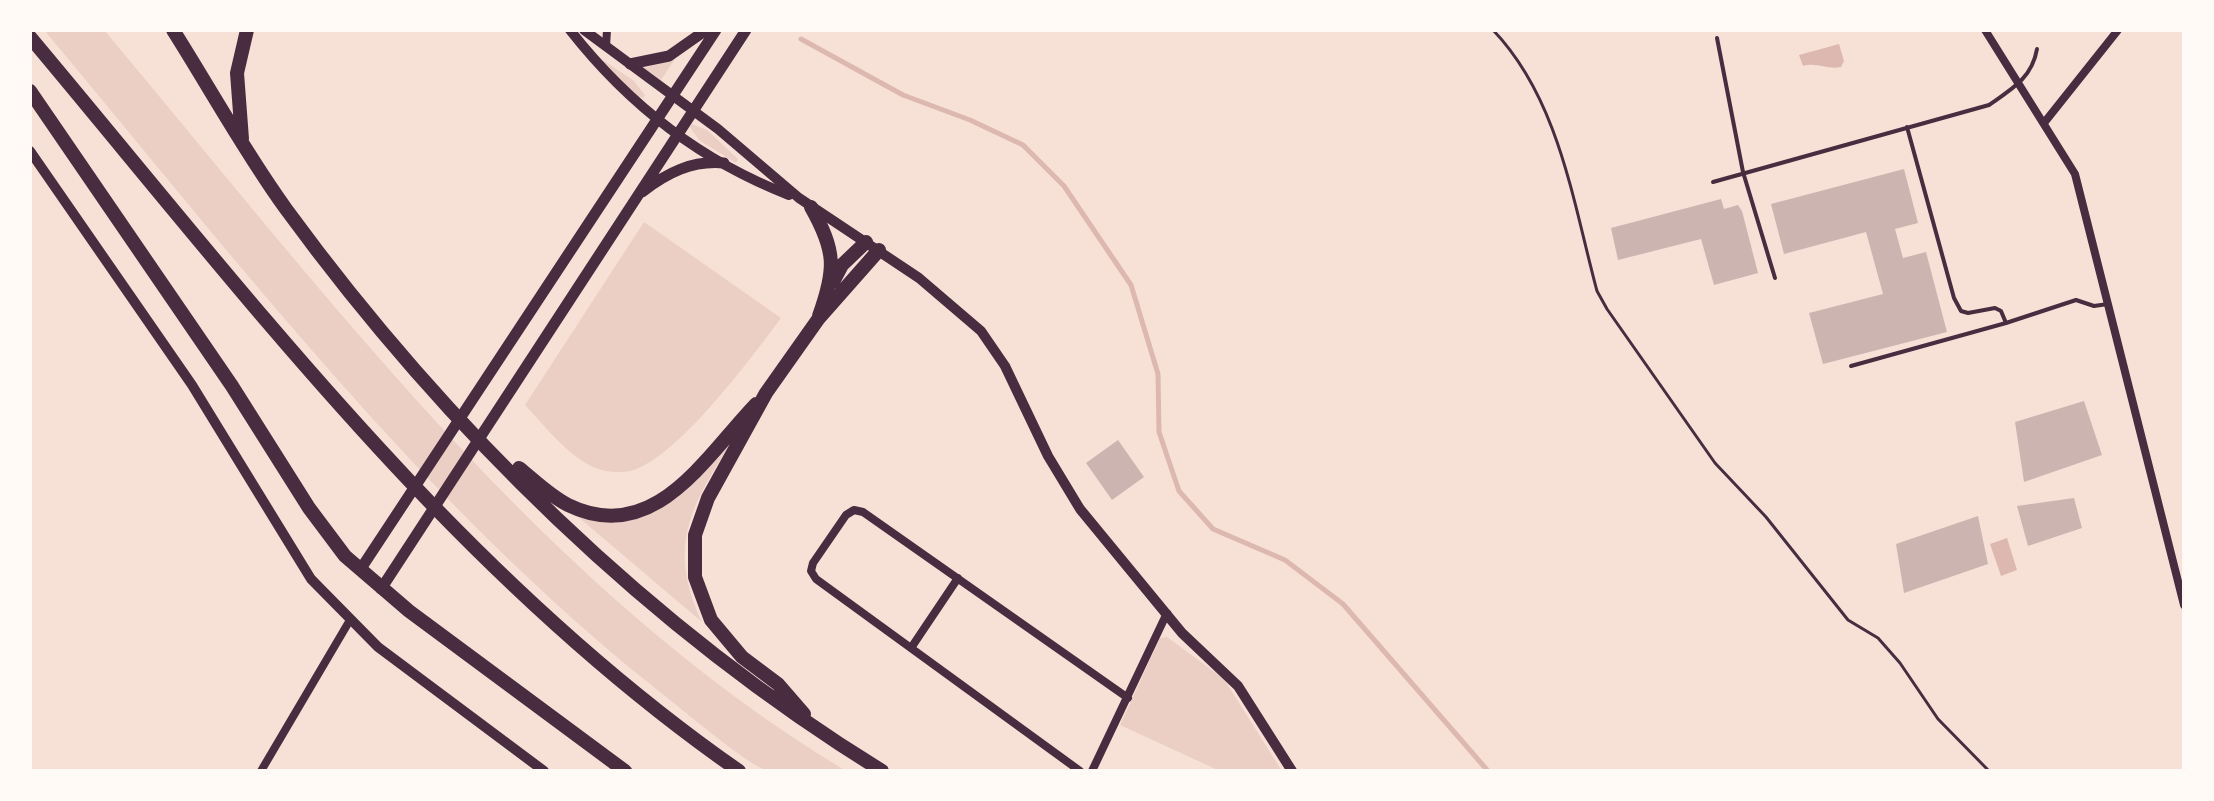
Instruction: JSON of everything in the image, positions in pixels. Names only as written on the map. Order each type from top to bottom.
[{"type":"highway","points":[[173,30],[243,148],[342,279],[477,436],[614,568],[733,667],[816,729],[882,771]]},
{"type":"highway","points":[[243,148],[237,73],[247,30]]},
{"type":"highway","points":[[30,37],[311,374],[416,491],[473,549],[594,659],[739,771]]},
{"type":"highway","points":[[30,91],[223,373],[309,508],[360,570],[381,589],[625,771]]},
{"type":"highway","points":[[805,202],[832,256],[827,293],[819,318]]},
{"type":"highway","points":[[827,293],[842,265],[873,246]]},
{"type":"highway","points":[[816,729],[785,691],[725,640],[700,598],[695,577],[695,535],[701,515],[766,393],[873,246]]},
{"type":"highway","points":[[477,436],[568,505],[604,515],[623,515],[642,511],[671,496],[766,393]]},
{"type":"main road","points":[[630,64],[669,56],[706,30]]},
{"type":"main road","points":[[360,570],[716,30]]},
{"type":"main road","points":[[381,589],[746,30]]},
{"type":"main road","points":[[633,201],[682,168],[703,163],[724,163]]},
{"type":"street","points":[[570,30],[613,82],[656,120],[724,163],[805,202]]},
{"type":"street","points":[[584,30],[693,111],[805,202],[873,246],[945,299],[993,346],[1069,493],[1119,559],[1182,633],[1247,697],[1292,771]]},
{"type":"street","points":[[606,46],[607,30]]},
{"type":"street","points":[[1985,30],[2075,174],[2184,605]]},
{"type":"street","points":[[2044,123],[2118,30]]},
{"type":"street","points":[[30,151],[192,385],[311,579],[378,647],[544,771]]},
{"type":"street","points":[[1080,771],[816,579],[811,571],[813,563],[846,515],[859,510],[1128,698]]},
{"type":"street","points":[[911,648],[958,578]]},
{"type":"street","points":[[1092,771],[1167,613]]},
{"type":"street","points":[[261,771],[350,620]]},
{"type":"lane","points":[[1717,38],[1743,172],[1775,278]]},
{"type":"lane","points":[[1713,182],[1989,105],[2018,86],[2029,73],[2037,49]]},
{"type":"lane","points":[[1906,126],[1956,305],[1968,313],[1999,309],[2006,323]]},
{"type":"lane","points":[[1851,366],[2076,300],[2094,306],[2110,304]]},
{"type":"path","points":[[1493,30],[1535,87],[1547,115],[1597,291],[1607,309],[1715,463],[1766,517],[1848,620],[1878,638],[1900,663],[1938,719],[1989,771]]},
{"type":"shaded area","points":[[44,30],[104,30],[358,333],[446,432],[538,527],[634,616],[737,698],[846,771],[785,773],[759,767],[701,725],[577,623],[414,464],[338,380]]},
{"type":"shaded area","points":[[1839,44],[1844,61],[1841,67],[1803,66],[1799,55]]},
{"type":"shaded area","points":[[675,59],[661,80],[644,68]]},
{"type":"shaded area","points":[[603,60],[634,81],[645,95],[643,98],[634,94],[601,63]]},
{"type":"shaded area","points":[[692,124],[707,130],[738,159],[736,163],[699,140],[690,127]]},
{"type":"shaded area","points":[[644,222],[781,318],[712,405],[669,448],[630,471],[608,471],[591,466],[570,452],[525,405]]},
{"type":"shaded area","points":[[732,441],[705,487],[688,528],[686,571],[702,622],[577,516],[627,518],[647,514],[666,505],[699,478]]},
{"type":"shaded area","points":[[2007,538],[2017,570],[2001,576],[1990,544]]},
{"type":"shaded area","points":[[1167,637],[1224,679],[1282,771],[1220,771],[1120,725],[1160,638]]},
{"type":"building","points":[[1904,169],[1918,223],[1895,229],[1903,258],[1926,252],[1947,332],[1823,364],[1809,313],[1883,294],[1866,232],[1784,254],[1771,204]]},
{"type":"building","points":[[1721,199],[1724,209],[1738,205],[1742,211],[1758,273],[1714,285],[1701,239],[1618,260],[1611,228]]},
{"type":"building","points":[[2084,401],[2102,455],[2024,482],[2015,422]]},
{"type":"building","points":[[1118,440],[1144,477],[1112,500],[1086,463]]},
{"type":"building","points":[[2074,498],[2082,528],[2028,546],[2017,506]]},
{"type":"building","points":[[1978,516],[1988,564],[1904,593],[1896,544]]},
{"type":"waterway","points":[[801,39],[903,95],[970,120],[1023,145],[1064,186],[1131,285],[1158,374],[1159,432],[1179,491],[1213,529],[1285,560],[1343,604],[1488,771]]}]
